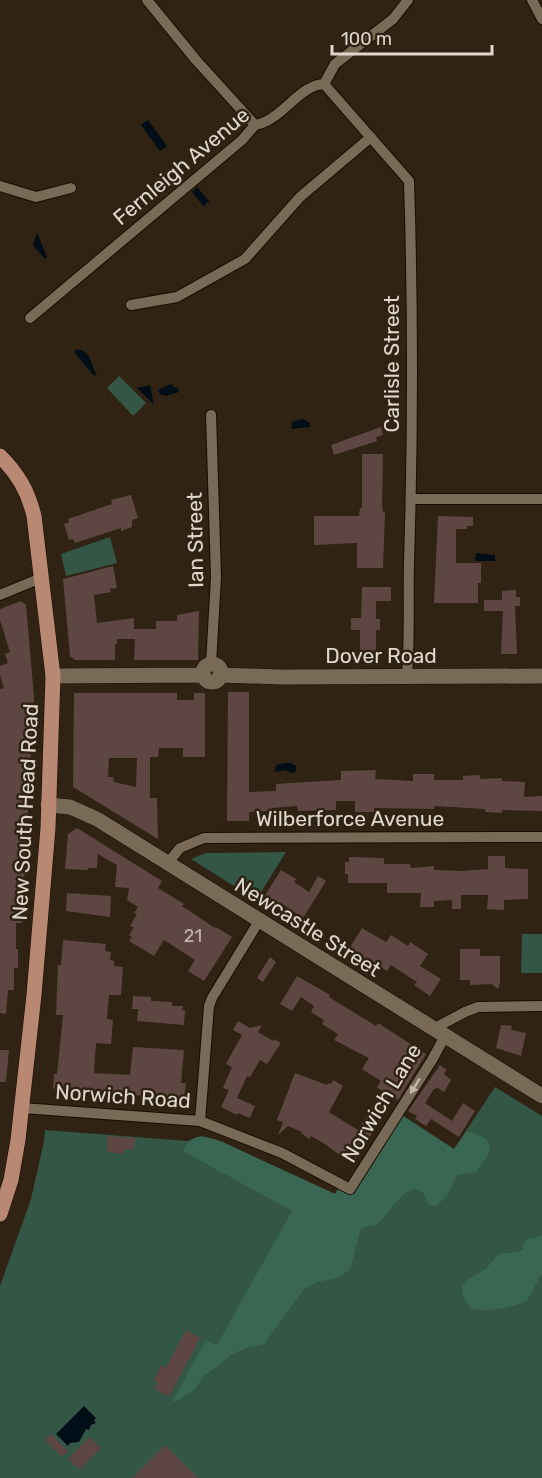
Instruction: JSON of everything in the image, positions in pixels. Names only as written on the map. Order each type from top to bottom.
[{"type":"main road","name":"New South Head Road","points":[[0,456],[18,475],[30,499],[52,676],[48,805],[40,923],[15,1160],[0,1214]]},
{"type":"street","points":[[147,0],[196,60],[255,125]]},
{"type":"street","points":[[532,0],[542,19]]},
{"type":"street","name":"Fernleigh Avenue","points":[[30,318],[242,140],[255,125],[262,124],[312,87],[324,84],[335,64],[393,19],[404,1]]},
{"type":"street","name":"Carlisle Street","points":[[324,84],[409,181],[412,499],[407,675]]},
{"type":"street","points":[[131,305],[177,297],[245,259],[300,197],[371,137]]},
{"type":"street","points":[[0,186],[36,197],[71,188]]},
{"type":"street","name":"Ian Street","points":[[211,415],[216,577],[211,671]]},
{"type":"street","points":[[412,499],[542,499]]},
{"type":"street","points":[[0,595],[41,578]]},
{"type":"street","name":"Dover Road","points":[[52,676],[211,671],[292,677],[542,676]]},
{"type":"street","name":"Newcastle Street","points":[[48,805],[70,807],[88,814],[542,1096]]},
{"type":"street","name":"Wilberforce Avenue","points":[[168,864],[180,848],[204,838],[542,837]]},
{"type":"street","points":[[200,1121],[209,1006],[260,921]]},
{"type":"street","points":[[439,1033],[465,1012],[478,1007],[542,1006]]},
{"type":"street","name":"Norwich Lane","points":[[350,1190],[426,1069],[439,1033]]},
{"type":"street","name":"Norwich Road","points":[[22,1108],[200,1121],[282,1153],[350,1190]]},
{"type":"green space","points":[[119,376],[146,403],[133,416],[107,388]]},
{"type":"green space","points":[[110,537],[117,563],[66,576],[61,554]]},
{"type":"green space","points":[[286,852],[256,900],[191,859],[206,853]]},
{"type":"green space","points":[[522,934],[542,934],[542,973],[521,973]]},
{"type":"green space","points":[[495,1087],[542,1116],[542,1478],[0,1478],[0,1286],[31,1199],[45,1130],[188,1141],[201,1136],[220,1141],[335,1194],[340,1186],[351,1195],[400,1114],[454,1149]]},
{"type":"green space","points":[[400,1114],[454,1149],[467,1131],[477,1134],[488,1142],[489,1152],[476,1172],[457,1175],[447,1196],[436,1206],[429,1205],[417,1189],[410,1191],[395,1203],[377,1225],[361,1228],[350,1270],[336,1278],[317,1282],[304,1289],[264,1344],[249,1347],[231,1355],[203,1377],[194,1390],[175,1402],[173,1400],[206,1340],[217,1345],[292,1211],[183,1151],[186,1145],[198,1137],[220,1141],[335,1194],[340,1186],[351,1195]]},
{"type":"green space","points":[[542,1235],[542,1273],[527,1301],[499,1309],[470,1308],[461,1287],[487,1268],[498,1254],[523,1250],[527,1239]]},
{"type":"shaded area","points":[[148,120],[167,146],[160,151],[141,125]]},
{"type":"shaded area","points":[[197,187],[210,202],[204,207],[192,192]]},
{"type":"shaded area","points":[[37,232],[47,257],[45,259],[33,245]]},
{"type":"shaded area","points":[[77,349],[86,353],[97,374],[94,376],[74,352]]},
{"type":"shaded area","points":[[171,384],[178,388],[179,392],[166,396],[160,394],[158,390]]},
{"type":"shaded area","points":[[150,385],[154,405],[137,388]]},
{"type":"shaded area","points":[[302,419],[310,423],[310,427],[291,429],[292,422]]},
{"type":"shaded area","points":[[476,553],[495,555],[495,561],[475,561]]},
{"type":"shaded area","points":[[285,763],[296,766],[296,772],[285,770],[275,772],[276,765]]},
{"type":"shaded area","points":[[84,1406],[96,1418],[94,1420],[96,1423],[91,1425],[89,1430],[86,1429],[79,1442],[70,1443],[68,1446],[56,1434]]},
{"type":"building","points":[[381,427],[383,435],[376,437],[377,441],[334,455],[331,445]]},
{"type":"building","points":[[362,454],[383,454],[382,505],[383,512],[385,512],[383,568],[357,568],[357,543],[314,545],[314,516],[359,516],[360,508],[362,508]]},
{"type":"building","points":[[131,495],[138,518],[132,520],[132,527],[121,531],[121,528],[75,543],[73,539],[69,540],[64,524],[69,522],[68,519],[112,504],[111,500]]},
{"type":"building","points":[[438,516],[473,517],[473,526],[467,526],[467,529],[456,529],[456,563],[481,563],[478,603],[434,603]]},
{"type":"building","points":[[113,566],[117,588],[110,589],[111,592],[94,595],[97,623],[134,618],[134,629],[156,629],[156,621],[177,621],[177,615],[199,611],[198,660],[134,660],[135,639],[117,639],[115,660],[75,660],[70,656],[63,579]]},
{"type":"building","points":[[362,587],[391,587],[391,601],[376,601],[376,619],[380,619],[380,630],[376,630],[376,652],[360,652],[360,630],[351,630],[351,618],[361,618]]},
{"type":"building","points":[[516,590],[516,597],[520,597],[520,606],[515,606],[517,654],[501,654],[503,611],[484,611],[484,600],[502,600],[502,591]]},
{"type":"building","points":[[21,601],[26,605],[34,697],[22,923],[16,923],[18,968],[14,968],[14,990],[8,990],[6,1014],[0,1013],[0,689],[4,688],[0,666],[8,663],[5,654],[10,652],[0,620],[0,609]]},
{"type":"building","points":[[228,692],[249,692],[249,792],[276,791],[276,784],[341,780],[341,771],[376,770],[375,779],[413,781],[413,774],[434,774],[434,780],[463,780],[463,776],[480,775],[480,779],[502,778],[502,781],[525,782],[524,797],[542,796],[542,811],[502,810],[502,813],[485,812],[485,809],[434,806],[434,809],[374,808],[374,812],[355,812],[355,801],[336,801],[336,810],[298,811],[297,806],[272,808],[272,811],[249,812],[249,821],[227,821]]},
{"type":"building","points":[[74,693],[177,693],[177,700],[194,700],[194,693],[205,693],[205,757],[183,757],[183,748],[159,748],[158,757],[150,757],[150,798],[157,798],[158,839],[73,787]],"holes":[[[109,758],[137,758],[136,787],[114,782],[113,777],[108,777]]]},
{"type":"building","points":[[77,828],[162,881],[158,888],[184,904],[182,906],[215,928],[232,937],[204,981],[188,971],[195,960],[164,940],[154,956],[129,941],[132,937],[129,935],[134,927],[130,926],[138,907],[127,900],[129,888],[115,887],[117,865],[98,854],[97,868],[65,869],[68,834]]},
{"type":"building","points":[[488,856],[505,856],[505,868],[528,869],[528,899],[504,900],[504,910],[487,909],[488,895],[461,895],[461,909],[452,909],[452,900],[434,901],[434,907],[420,907],[421,893],[387,893],[387,883],[348,883],[348,874],[345,874],[345,862],[349,862],[349,857],[384,858],[384,864],[410,864],[411,868],[434,866],[434,870],[461,871],[488,869]]},
{"type":"building","points":[[281,870],[296,879],[294,882],[309,892],[318,876],[326,881],[303,918],[281,903],[279,906],[264,897]]},
{"type":"building","points":[[67,893],[111,896],[110,917],[66,911]]},
{"type":"building","points":[[362,928],[386,942],[391,935],[408,946],[410,942],[428,954],[420,966],[441,979],[430,996],[414,985],[417,982],[391,965],[387,971],[349,949]]},
{"type":"building","points":[[63,940],[106,944],[105,951],[111,952],[110,960],[114,961],[114,966],[123,967],[121,995],[109,995],[107,1019],[113,1020],[111,1044],[96,1043],[94,1073],[130,1075],[133,1047],[184,1050],[181,1083],[186,1083],[184,1098],[78,1092],[53,1088],[54,1074],[57,1074],[63,1015],[56,1015],[58,965],[61,965]]},
{"type":"building","points":[[460,949],[480,949],[480,956],[500,956],[498,989],[492,984],[470,985],[470,980],[460,980]]},
{"type":"building","points":[[270,957],[276,962],[263,982],[257,978]]},
{"type":"building","points":[[297,976],[376,1026],[378,1023],[426,1054],[398,1100],[390,1095],[380,1112],[384,1114],[355,1161],[351,1159],[349,1162],[325,1144],[311,1136],[309,1139],[302,1132],[288,1126],[278,1135],[283,1122],[277,1120],[295,1073],[327,1085],[333,1080],[343,1086],[329,1112],[358,1130],[382,1091],[377,1087],[381,1081],[362,1069],[369,1058],[334,1040],[338,1034],[322,1024],[324,1020],[311,1012],[314,1006],[301,997],[292,1011],[280,1004]]},
{"type":"building","points":[[133,996],[151,997],[151,1001],[172,1002],[172,1006],[183,1006],[184,1025],[137,1021],[138,1009],[132,1009]]},
{"type":"building","points":[[238,1021],[250,1028],[262,1025],[258,1032],[281,1043],[267,1064],[260,1060],[250,1077],[247,1076],[237,1098],[255,1106],[250,1118],[238,1113],[237,1115],[221,1107],[229,1090],[223,1088],[232,1067],[226,1064],[242,1035],[233,1030]]},
{"type":"building","points":[[501,1025],[512,1026],[511,1030],[526,1033],[521,1056],[496,1048]]},
{"type":"building","points":[[0,1050],[9,1050],[6,1082],[0,1082]]},
{"type":"building","points":[[440,1065],[447,1070],[444,1074],[451,1080],[444,1092],[438,1088],[434,1089],[425,1103],[452,1121],[463,1103],[475,1111],[459,1137],[431,1119],[426,1126],[415,1119],[417,1116],[408,1111]]},
{"type":"building","points":[[107,1136],[135,1138],[134,1149],[124,1149],[124,1154],[107,1152]]},
{"type":"building","points":[[186,1330],[200,1338],[169,1397],[154,1389],[158,1382],[154,1380],[161,1365],[166,1368]]},
{"type":"building","points":[[51,1434],[68,1451],[62,1457],[45,1440]]},
{"type":"building","points":[[89,1437],[101,1448],[80,1470],[68,1459]]},
{"type":"building","points":[[165,1445],[198,1478],[132,1478]]}]
